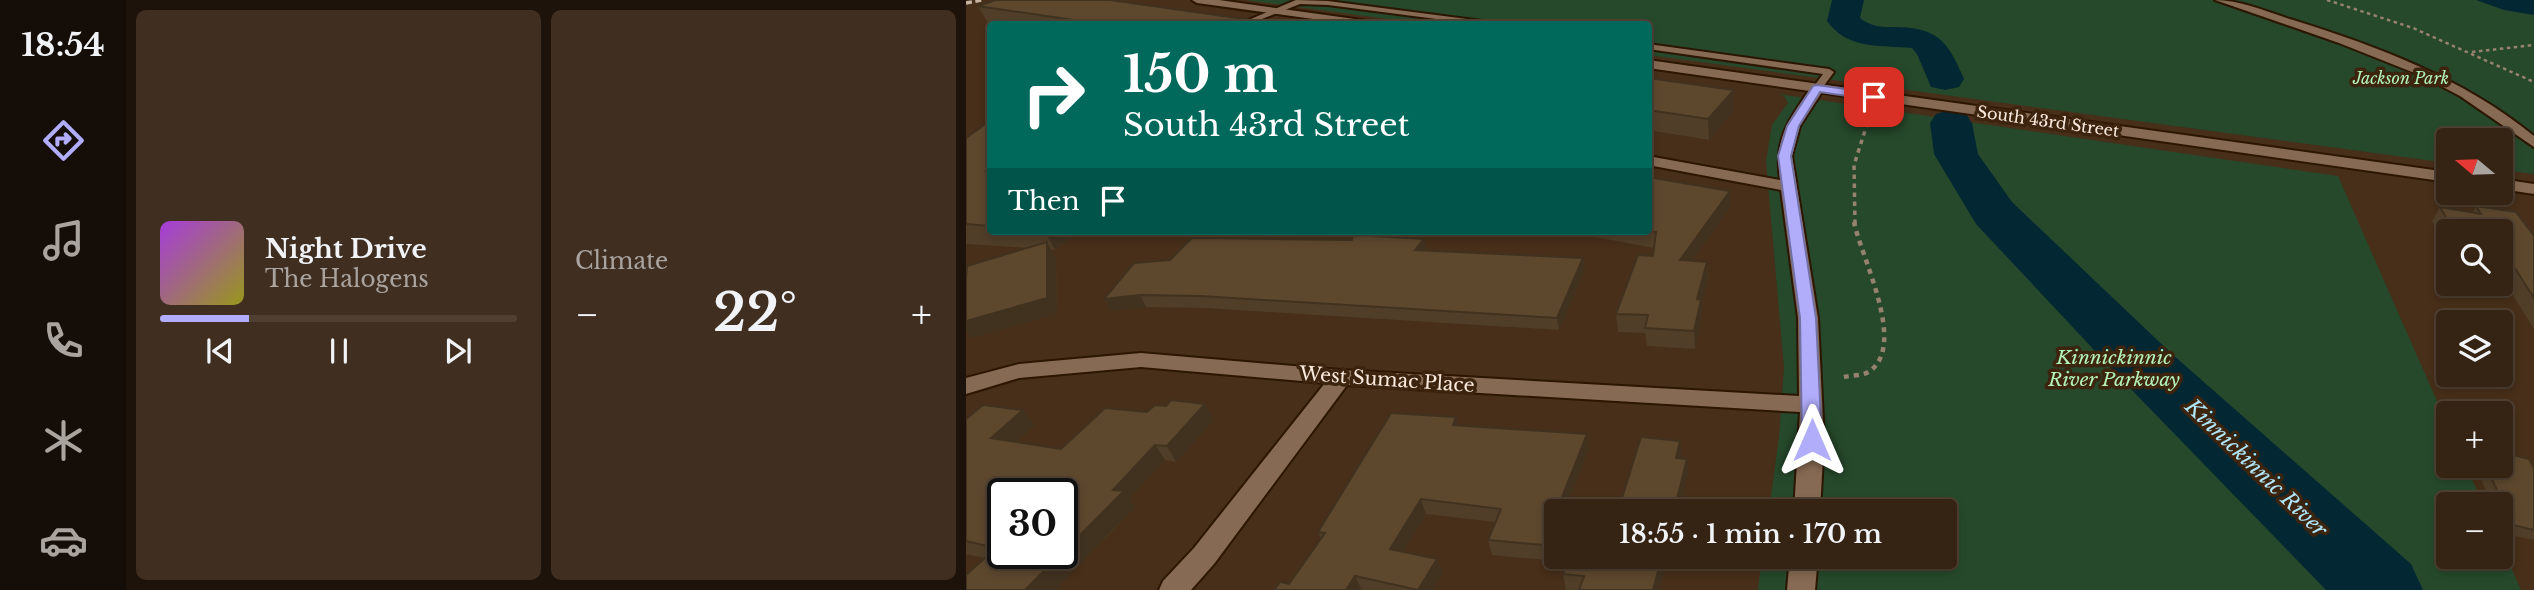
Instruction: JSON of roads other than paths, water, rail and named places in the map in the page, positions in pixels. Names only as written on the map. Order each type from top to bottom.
[{"type":"street","points":[[1197,0],[1348,21]]},
{"type":"street","points":[[2220,0],[2365,48],[2416,70],[2466,95],[2534,143]]},
{"type":"street","name":"South 43rd Street","points":[[1652,65],[2436,175]]},
{"type":"street","points":[[1808,499],[1812,405],[1808,318],[1784,156],[1793,126],[1817,89]]},
{"type":"street","points":[[1652,161],[1787,186]]},
{"type":"street","points":[[2513,186],[2534,189]]},
{"type":"street","name":"West Sumac Place","points":[[966,386],[1019,371],[1141,360],[1341,377],[1812,405]]},
{"type":"street","points":[[1173,590],[1204,556],[1341,377]]},
{"type":"street","points":[[1801,590],[1803,569]]},
{"type":"lane","points":[[1251,21],[1299,2],[1328,3],[1467,21]]},
{"type":"lane","points":[[1652,47],[1829,72],[1817,89]]},
{"type":"water","points":[[2476,0],[2534,0],[2534,15],[2504,10]]},
{"type":"waterway","name":"Kinnickinnic River","points":[[1848,0],[1843,21],[1863,34],[1924,41],[1934,51],[1945,79]]},
{"type":"waterway","name":"Kinnickinnic River","points":[[1951,123],[1956,154],[1994,213],[2149,369],[2381,590]]},
{"type":"railway","points":[[966,3],[982,0]]},
{"type":"park label","name":"Jackson Park","points":[[2401,78]]},
{"type":"park label","name":"Kinnickinnic River Parkway","points":[[2114,368]]}]
